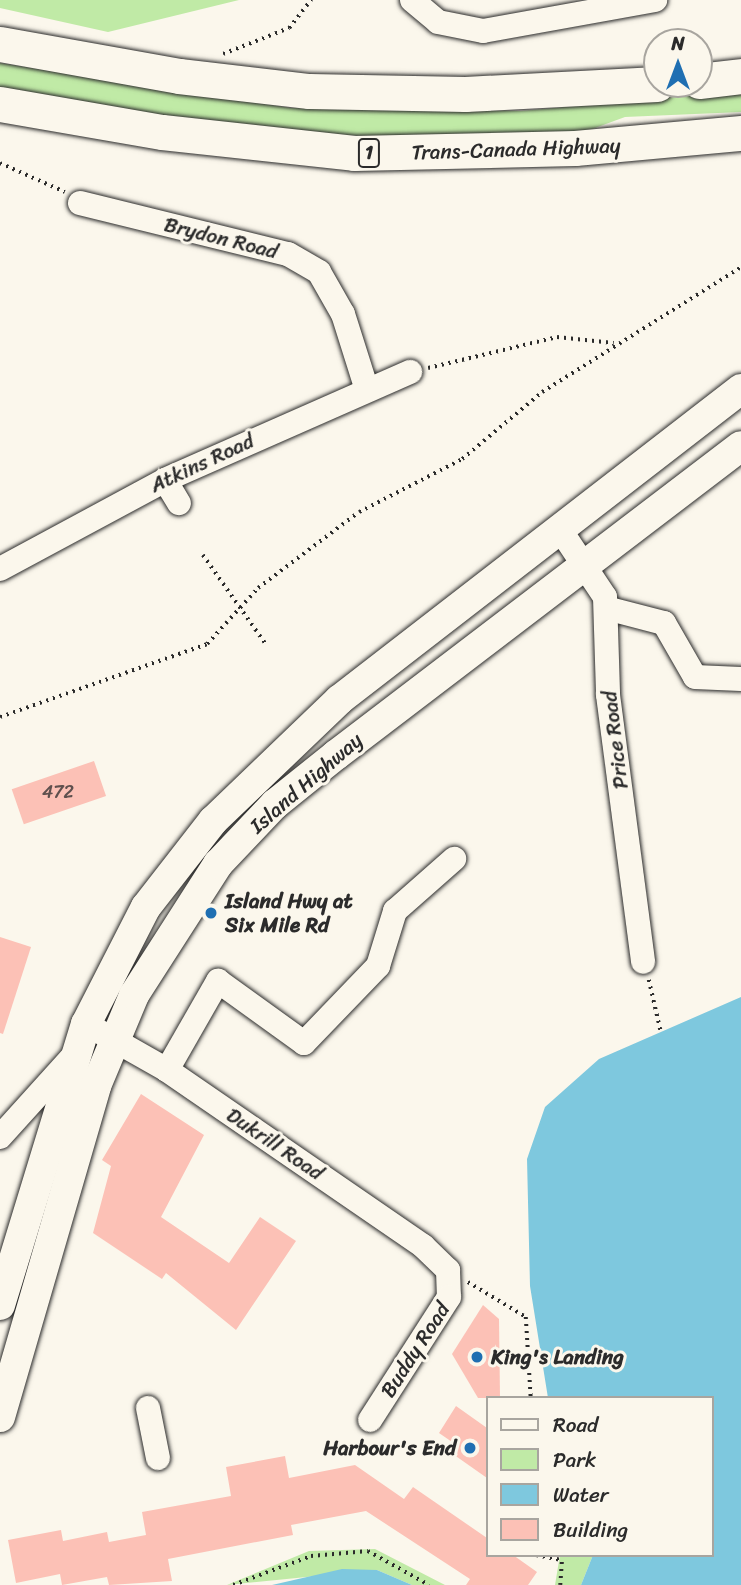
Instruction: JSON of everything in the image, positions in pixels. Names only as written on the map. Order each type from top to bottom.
[{"type":"highway","points":[[0,44],[179,76],[309,90],[465,94],[643,85]]},
{"type":"highway","points":[[713,79],[741,76]]},
{"type":"highway","name":"Trans-Canada Highway","points":[[0,104],[162,132],[354,153],[537,150],[741,133]]},
{"type":"main road","name":"Island Highway","points":[[0,1305],[74,1055],[86,1024],[146,907],[262,766],[339,700],[561,531],[741,389]]},
{"type":"main road","name":"Island Highway","points":[[0,1417],[9,1352],[115,1039],[166,937],[218,864],[275,804],[587,567],[741,446]]},
{"type":"street","points":[[412,0],[438,22],[483,31],[655,0]]},
{"type":"street","name":"Brydon Road","points":[[80,203],[288,254],[319,272],[343,314],[366,387]]},
{"type":"street","name":"Atkins Road","points":[[0,569],[165,480],[366,387],[410,372]]},
{"type":"street","points":[[165,480],[178,503]]},
{"type":"street","name":"Price Road","points":[[561,531],[587,567],[606,608],[608,695],[643,962]]},
{"type":"street","points":[[606,608],[648,614],[664,623],[695,677],[741,679]]},
{"type":"street","points":[[167,1070],[218,981],[304,1043],[378,966],[395,911],[454,859]]},
{"type":"street","name":"Dukrill Road","points":[[86,1024],[167,1070],[424,1246],[463,1281]]},
{"type":"street","points":[[0,1137],[74,1055]]},
{"type":"street","name":"Buddy Road","points":[[370,1420],[449,1297],[463,1281]]},
{"type":"street","points":[[149,1408],[158,1458]]},
{"type":"path","points":[[219,55],[289,28],[311,0]]},
{"type":"path","points":[[0,163],[45,180],[80,203]]},
{"type":"path","points":[[0,717],[195,651],[239,611],[258,588],[359,512],[463,459],[518,410],[614,343],[699,299],[741,267]]},
{"type":"path","points":[[410,372],[557,337],[614,343]]},
{"type":"path","points":[[203,555],[239,611],[265,643]]},
{"type":"path","points":[[650,986],[661,1032]]},
{"type":"path","points":[[463,1281],[526,1317],[531,1396]]},
{"type":"path","points":[[233,1585],[311,1556],[368,1551],[429,1585]]},
{"type":"path","points":[[561,1585],[562,1557]]},
{"type":"green space","points":[[0,0],[239,0],[108,32],[0,8]]},
{"type":"green space","points":[[0,63],[291,108],[521,111],[664,98],[713,98],[713,94],[741,91],[741,112],[625,117],[584,132],[447,140],[254,131],[0,90]]},
{"type":"green space","points":[[375,1549],[445,1585],[412,1585],[377,1570],[227,1585],[309,1551]]},
{"type":"green space","points":[[560,1557],[592,1557],[581,1585],[555,1585]]},
{"type":"water","points":[[741,997],[741,1585],[581,1585],[592,1557],[713,1557],[713,1396],[548,1396],[530,1286],[527,1159],[545,1107],[599,1059]]},
{"type":"water","points":[[342,1569],[377,1570],[412,1585],[272,1585]]},
{"type":"building","points":[[94,761],[106,796],[24,824],[12,789]]},
{"type":"building","points":[[0,937],[31,947],[3,1034],[0,1033]]},
{"type":"building","points":[[141,1094],[204,1135],[161,1217],[229,1263],[260,1217],[296,1241],[236,1330],[166,1273],[162,1279],[93,1233],[111,1166],[102,1160]]},
{"type":"building","name":"King's Landing","points":[[483,1305],[499,1319],[500,1396],[478,1398],[452,1354]]},
{"type":"building","name":"Harbour's End","points":[[456,1406],[486,1427],[486,1477],[450,1452],[455,1444],[439,1433]]},
{"type":"building","points":[[285,1456],[289,1478],[355,1465],[404,1499],[413,1487],[486,1537],[486,1557],[516,1557],[537,1572],[528,1585],[466,1585],[470,1579],[366,1511],[291,1525],[293,1535],[168,1559],[172,1581],[109,1585],[107,1577],[62,1585],[60,1574],[16,1583],[8,1540],[61,1530],[63,1541],[107,1532],[109,1542],[146,1535],[142,1512],[231,1496],[226,1467]]},
{"type":"place","name":"Island Hwy at Six Mile Rd","points":[[211,913]]},
{"type":"place","name":"King's Landing","points":[[477,1357]]},
{"type":"place","name":"Harbour's End","points":[[470,1448]]}]
